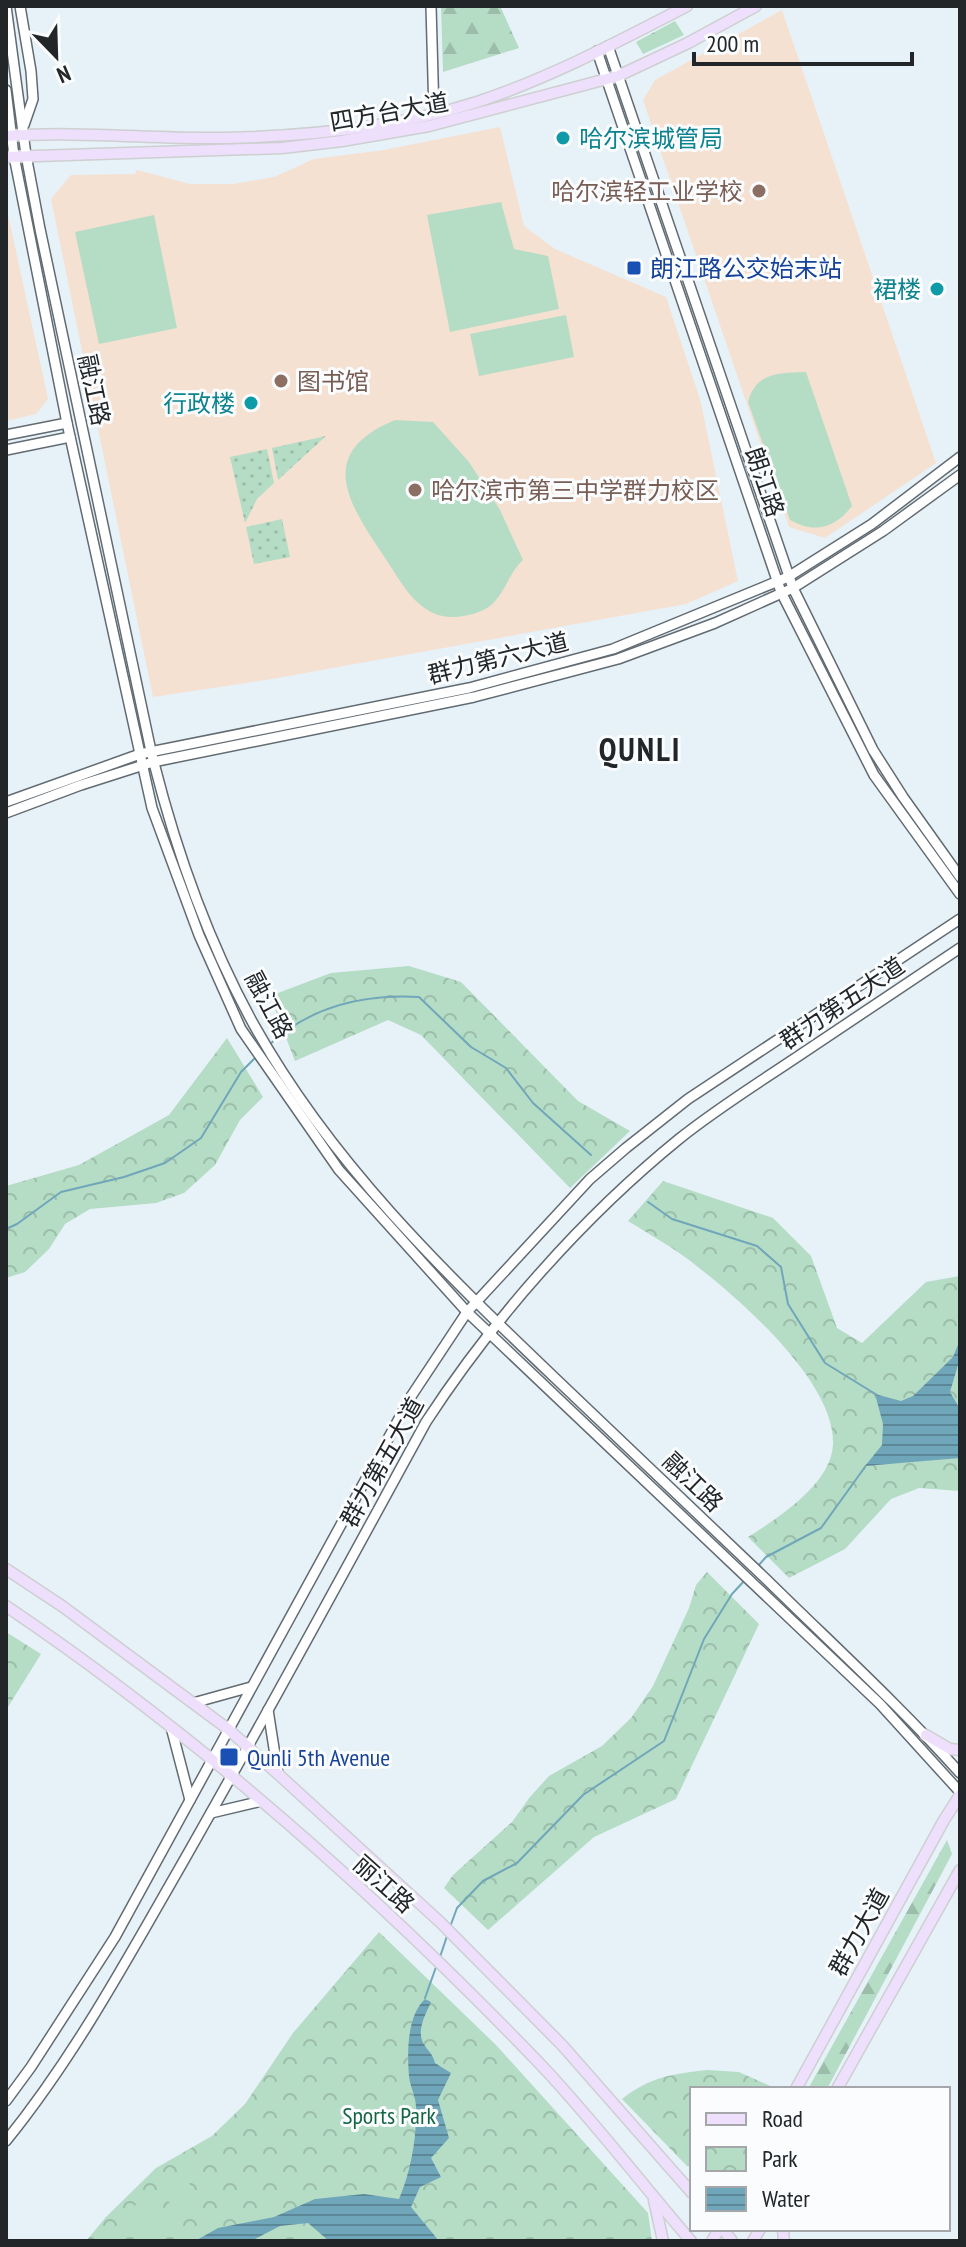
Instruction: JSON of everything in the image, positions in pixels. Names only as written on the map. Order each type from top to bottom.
[{"type":"main road","name":"融江路","points":[[6,6],[13,131],[10,156],[142,765],[152,808],[179,886],[241,1029],[339,1170],[488,1335],[902,1725],[960,1794]]},
{"type":"main road","points":[[13,131],[33,99],[20,6]]},
{"type":"main road","points":[[431,6],[434,114]]},
{"type":"main road","name":"四方台大道","points":[[13,131],[261,136],[314,133],[434,114],[500,94],[608,46],[687,6]]},
{"type":"main road","name":"四方台大道","points":[[10,156],[223,151],[324,144],[465,119],[613,77],[688,43],[756,6]]},
{"type":"main road","name":"朗江路","points":[[608,46],[613,77],[781,592],[874,775],[960,894]]},
{"type":"main road","name":"朗江路","points":[[597,51],[613,77],[788,577],[873,750],[960,877]]},
{"type":"main road","name":"融江路","points":[[6,90],[13,131],[26,155],[165,809],[189,879],[253,1023],[348,1163],[390,1214],[498,1323],[875,1682],[960,1773]]},
{"type":"main road","points":[[6,435],[67,423]]},
{"type":"main road","points":[[6,450],[70,437]]},
{"type":"main road","name":"群力第六大道","points":[[6,813],[142,765],[152,757],[469,688],[613,649],[788,577],[872,524],[960,457]]},
{"type":"main road","name":"群力第六大道","points":[[6,802],[140,754],[152,757],[533,684],[618,659],[715,623],[793,588],[883,531],[960,475]]},
{"type":"main road","name":"群力第五大道","points":[[6,2101],[115,1937],[412,1395],[467,1312],[590,1179],[626,1148],[688,1099],[960,919]]},
{"type":"main road","name":"群力第五大道","points":[[6,2141],[99,2009],[233,1775],[426,1422],[460,1369],[536,1276],[614,1198],[680,1139],[746,1091],[960,948]]},
{"type":"main road","name":"丽江路","points":[[6,1569],[62,1606],[228,1729],[278,1774],[440,1922],[562,2045],[690,2191]]},
{"type":"main road","name":"丽江路","points":[[6,1606],[57,1640],[233,1775],[419,1943],[543,2068],[691,2241]]},
{"type":"main road","points":[[193,1703],[251,1687]]},
{"type":"main road","points":[[268,1710],[278,1774]]},
{"type":"main road","points":[[171,1727],[190,1800]]},
{"type":"main road","points":[[926,1735],[950,1749],[960,1750]]},
{"type":"main road","name":"群力大道","points":[[797,2087],[960,1794]]},
{"type":"main road","points":[[211,1813],[262,1801]]},
{"type":"main road","points":[[838,2087],[960,1870]]},
{"type":"main road","points":[[948,1890],[960,1881]]},
{"type":"main road","points":[[674,2173],[690,2174]]},
{"type":"main road","points":[[654,2198],[663,2241]]},
{"type":"shaded area","name":"哈尔滨轻工业学校","points":[[782,10],[936,463],[825,538],[789,527],[643,100],[655,80]]},
{"type":"shaded area","name":"哈尔滨市第三中学群力校区","points":[[500,127],[524,226],[555,249],[666,297],[700,399],[738,581],[686,604],[272,679],[153,697],[51,199],[71,175],[135,174],[137,170],[190,184],[233,184],[274,177],[314,159],[384,150]]},
{"type":"shaded area","points":[[6,205],[48,399],[36,414],[6,421]]},
{"type":"green space","points":[[441,6],[500,6],[519,48],[443,72]]},
{"type":"green space","points":[[675,21],[684,35],[643,54],[636,42]]},
{"type":"green space","points":[[501,202],[514,249],[548,256],[559,309],[450,332],[427,215]]},
{"type":"green space","points":[[154,215],[177,328],[99,344],[75,232]]},
{"type":"green space","points":[[566,315],[574,357],[479,376],[470,334]]},
{"type":"green space","points":[[806,372],[852,506],[832,524],[816,528],[790,520],[748,402],[757,385],[770,376]]},
{"type":"green space","points":[[395,420],[433,422],[469,462],[500,510],[523,560],[495,602],[481,611],[451,617],[433,613],[418,603],[372,538],[351,500],[346,482],[347,465],[354,448],[370,434]]},
{"type":"green space","points":[[326,436],[278,480],[272,448]]},
{"type":"green space","points":[[267,449],[274,483],[257,499],[245,523],[230,457]]},
{"type":"green space","points":[[282,519],[290,557],[254,564],[246,527]]},
{"type":"green space","points":[[409,966],[461,982],[578,1101],[630,1131],[570,1188],[421,1035],[388,1020],[295,1061],[270,996],[331,973]]},
{"type":"green space","points":[[227,1038],[263,1097],[240,1120],[215,1165],[184,1193],[156,1203],[90,1209],[65,1224],[49,1249],[25,1272],[6,1278],[6,1186],[79,1165],[169,1115]]},
{"type":"green space","points":[[663,1181],[773,1218],[811,1256],[837,1328],[862,1343],[926,1282],[960,1276],[960,1491],[919,1488],[891,1499],[845,1549],[789,1578],[748,1537],[801,1498],[823,1473],[833,1445],[829,1420],[818,1393],[800,1366],[754,1315],[685,1257],[628,1221]]},
{"type":"green space","points":[[707,1572],[759,1624],[676,1799],[594,1837],[488,1930],[444,1888],[453,1875],[512,1822],[549,1776],[602,1746],[631,1718],[653,1686],[689,1608],[696,1585]]},
{"type":"green space","points":[[6,1632],[41,1654],[6,1710]]},
{"type":"green space","points":[[947,1840],[952,1854],[828,2087],[809,2087]]},
{"type":"green space","name":"Sports Park","points":[[379,1932],[496,2045],[648,2213],[652,2241],[86,2241],[156,2168],[212,2136],[245,2104],[293,2033]]},
{"type":"green space","points":[[707,2070],[739,2072],[773,2087],[690,2087],[690,2165],[687,2166],[622,2099],[642,2086],[683,2073]]},
{"type":"green space","points":[[184,2175],[202,2204],[179,2218],[161,2189]]},
{"type":"green space","points":[[150,2192],[174,2220],[154,2238],[130,2210]]},
{"type":"water","points":[[960,1340],[960,1358],[950,1392],[960,1409],[960,1458],[865,1466],[882,1445],[883,1424],[875,1394],[901,1401],[913,1396],[953,1357]]},
{"type":"water","points":[[425,1999],[431,2002],[422,2024],[422,2041],[435,2063],[451,2073],[438,2100],[449,2138],[431,2158],[441,2177],[420,2187],[411,2207],[439,2241],[329,2241],[308,2223],[280,2226],[251,2241],[195,2241],[218,2228],[274,2217],[315,2199],[364,2194],[399,2199],[410,2165],[415,2130],[416,2103],[408,2066],[408,2046],[415,2015]]},
{"type":"waterway","points":[[269,1045],[302,1021],[338,1005],[377,998],[419,997],[471,1047],[506,1068],[533,1103],[591,1155]]},
{"type":"waterway","points":[[6,1229],[61,1192],[124,1177],[165,1163],[201,1138],[241,1072],[255,1058]]},
{"type":"waterway","points":[[648,1202],[672,1219],[757,1246],[781,1267],[788,1304],[825,1363],[877,1395]]},
{"type":"waterway","points":[[758,1566],[766,1557],[821,1528],[865,1467]]},
{"type":"waterway","points":[[450,1927],[457,1908],[483,1881],[517,1863],[583,1795],[664,1741],[704,1639],[732,1594],[745,1580]]},
{"type":"waterway","points":[[440,1957],[447,1936]]},
{"type":"waterway","points":[[425,1998],[436,1967]]},
{"type":"place","name":"哈尔滨城管局","points":[[563,138]]},
{"type":"place","name":"哈尔滨轻工业学校","points":[[759,191]]},
{"type":"place","name":"朗江路公交始末站","points":[[634,268]]},
{"type":"place","name":"裙楼","points":[[937,289]]},
{"type":"place","name":"图书馆","points":[[281,381]]},
{"type":"place","name":"行政楼","points":[[251,403]]},
{"type":"place","name":"哈尔滨市第三中学群力校区","points":[[415,490]]},
{"type":"place","name":"Qunli 5th Avenue","points":[[229,1757]]},
{"type":"district","name":"QUNLI","points":[[640,749]]}]
